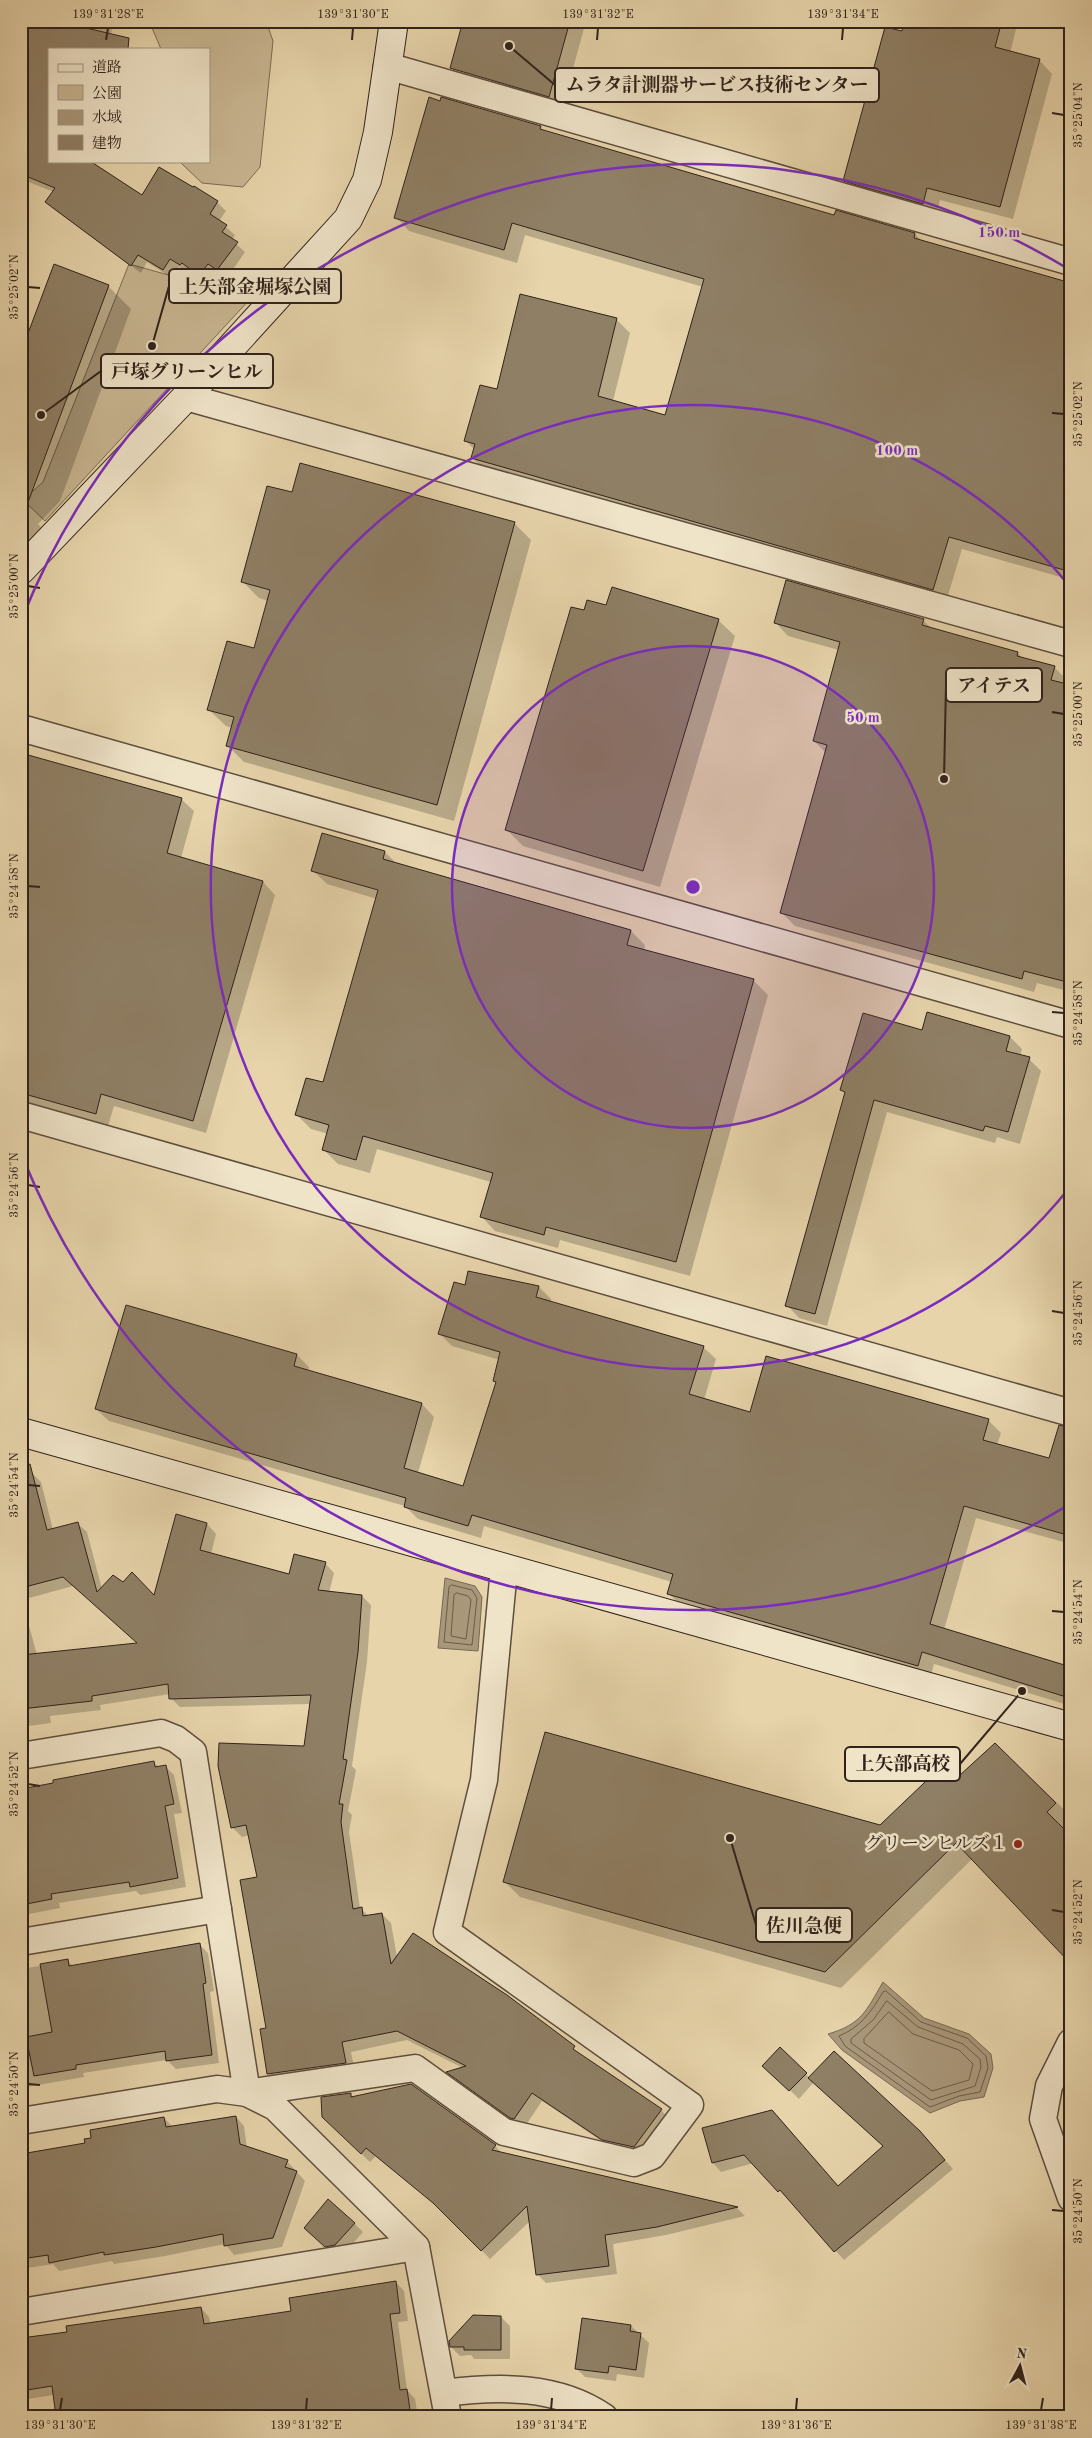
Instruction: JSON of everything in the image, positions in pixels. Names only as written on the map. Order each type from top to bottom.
[{"type":"street","points":[[21,570],[186,397],[348,219],[367,180],[378,132],[394,21]]},
{"type":"street","points":[[387,66],[1071,262]]},
{"type":"street","points":[[186,397],[1071,644]]},
{"type":"street","points":[[21,728],[1071,1025]]},
{"type":"street","points":[[21,1115],[1071,1413]]},
{"type":"street","points":[[21,1432],[1071,1727]]},
{"type":"street","points":[[21,2120],[217,2089],[247,2093],[415,2068],[504,2132],[634,2163],[652,2156],[690,2105],[447,1932],[484,1780],[504,1569]]},
{"type":"street","points":[[21,1756],[161,1734],[176,1739],[193,1752],[247,2093]]},
{"type":"street","points":[[21,1942],[218,1909]]},
{"type":"street","points":[[1071,2042],[1050,2086],[1043,2119],[1071,2198]]},
{"type":"street","points":[[247,2093],[275,2107],[416,2247],[446,2405],[478,2389],[523,2388],[588,2405],[604,2417]]},
{"type":"street","points":[[21,2312],[416,2247]]},
{"type":"green space","points":[[149,21],[266,21],[273,41],[260,167],[243,187],[202,183],[181,163],[210,162],[210,48],[161,48]]},
{"type":"green space","points":[[129,264],[251,298],[45,521],[23,500],[43,482]]},
{"type":"water","points":[[445,1578],[475,1586],[482,1597],[478,1651],[438,1648]]},
{"type":"water","points":[[883,1982],[924,2018],[969,2034],[991,2054],[993,2068],[984,2097],[960,2101],[930,2113],[842,2050],[828,2034],[849,2026],[856,2021],[867,2009]]},
{"type":"building","points":[[28,21],[49,21],[49,25],[55,27],[56,21],[129,38],[128,48],[48,48],[48,162],[92,162],[142,195],[159,167],[218,201],[210,214],[227,225],[222,232],[238,242],[217,270],[208,264],[199,276],[182,263],[180,265],[170,259],[163,270],[138,255],[131,266],[45,202],[55,188],[21,174],[21,50]]},
{"type":"building","points":[[463,21],[570,21],[549,97],[450,68]]},
{"type":"building","points":[[904,21],[1002,21],[995,47],[1040,59],[1000,207],[927,188],[923,204],[843,181],[885,27],[902,31]]},
{"type":"building","points":[[429,97],[440,101],[441,97],[541,126],[540,129],[834,215],[836,210],[915,233],[914,238],[1071,283],[1071,572],[949,537],[933,590],[471,458],[475,444],[464,441],[480,385],[497,389],[520,294],[617,318],[598,396],[665,415],[704,279],[512,223],[504,250],[394,218]]},
{"type":"building","points":[[54,264],[109,285],[24,513],[21,513],[21,352]]},
{"type":"building","points":[[300,463],[515,522],[437,805],[226,746],[234,717],[207,710],[227,641],[254,648],[270,590],[241,582],[267,486],[292,492]]},
{"type":"building","points":[[786,580],[924,619],[922,625],[1018,652],[1017,656],[1055,666],[1051,680],[1071,685],[1071,983],[1024,971],[1022,979],[780,913],[827,745],[813,741],[840,642],[774,623]]},
{"type":"building","points":[[612,587],[719,619],[643,871],[505,830],[571,607],[584,610],[587,600],[606,605]]},
{"type":"building","points":[[21,753],[182,798],[167,853],[263,881],[193,1121],[101,1094],[96,1114],[21,1093]]},
{"type":"building","points":[[322,833],[385,851],[383,859],[631,930],[627,945],[754,979],[676,1262],[546,1227],[544,1235],[480,1217],[493,1173],[363,1136],[356,1160],[322,1150],[329,1125],[295,1115],[306,1078],[323,1082],[378,890],[311,871]]},
{"type":"building","points":[[927,1012],[1010,1036],[1006,1051],[1030,1057],[1008,1132],[985,1126],[983,1131],[874,1100],[815,1314],[785,1306],[845,1092],[840,1090],[863,1013],[922,1030]]},
{"type":"building","points":[[468,1271],[539,1286],[536,1297],[704,1346],[689,1394],[750,1412],[766,1356],[989,1419],[983,1440],[1049,1458],[1059,1425],[1071,1428],[1071,1536],[964,1506],[930,1624],[1071,1667],[1063,1696],[922,1652],[918,1666],[667,1594],[673,1574],[472,1515],[468,1526],[404,1507],[406,1498],[95,1409],[126,1305],[297,1354],[294,1366],[422,1403],[404,1468],[463,1486],[496,1382],[493,1381],[500,1352],[438,1334],[454,1282],[465,1285]]},
{"type":"building","points":[[30,1464],[47,1530],[78,1522],[97,1592],[113,1575],[123,1582],[132,1572],[154,1595],[176,1514],[207,1523],[200,1550],[289,1574],[294,1554],[326,1562],[318,1590],[362,1595],[358,1652],[343,1759],[347,1760],[339,1804],[343,1804],[341,1822],[353,1909],[362,1907],[363,1916],[382,1913],[391,1964],[413,1933],[507,1995],[575,2046],[573,2049],[662,2109],[634,2147],[602,2140],[532,2093],[514,2119],[510,2118],[446,2072],[466,2066],[397,2031],[342,2042],[346,2063],[267,2074],[260,2029],[266,2028],[240,1880],[257,1877],[246,1825],[231,1828],[218,1766],[219,1743],[304,1746],[311,1695],[169,1699],[168,1684],[92,1696],[92,1701],[21,1709],[21,1655],[137,1643],[63,1577],[21,1588],[21,1466]]},
{"type":"building","points":[[545,1732],[880,1825],[946,1762],[960,1775],[995,1743],[1056,1803],[1047,1812],[1071,1836],[1071,1964],[956,1843],[825,1972],[503,1882]]},
{"type":"building","points":[[154,1761],[155,1767],[166,1765],[174,1804],[165,1806],[178,1878],[130,1887],[129,1882],[51,1894],[52,1899],[21,1905],[21,1789],[53,1783],[53,1780]]},
{"type":"building","points":[[200,1943],[206,1983],[203,1984],[212,2055],[166,2061],[165,2051],[76,2065],[76,2069],[34,2076],[26,2037],[52,2032],[40,1964],[68,1959],[69,1966]]},
{"type":"building","points":[[780,2047],[807,2073],[789,2091],[762,2066]]},
{"type":"building","points":[[834,2051],[920,2131],[945,2160],[834,2252],[780,2190],[778,2192],[744,2155],[712,2163],[702,2128],[772,2110],[838,2186],[883,2146],[808,2078]]},
{"type":"building","points":[[411,2084],[496,2145],[492,2150],[738,2207],[657,2227],[605,2235],[609,2266],[536,2275],[527,2206],[481,2251],[433,2203],[366,2148],[361,2154],[322,2117],[321,2097],[351,2093],[351,2097]]},
{"type":"building","points":[[236,2116],[240,2144],[288,2160],[285,2167],[297,2171],[273,2238],[224,2246],[223,2234],[104,2255],[104,2252],[49,2263],[48,2255],[21,2259],[21,2154],[85,2143],[84,2139],[91,2138],[90,2130],[164,2117],[166,2127]]},
{"type":"building","points":[[328,2199],[355,2223],[335,2245],[325,2247],[304,2228]]},
{"type":"building","points":[[396,2281],[400,2313],[390,2314],[400,2390],[407,2389],[411,2417],[56,2417],[52,2386],[21,2391],[21,2338],[67,2332],[66,2326],[201,2307],[204,2324],[291,2311],[289,2298]]},
{"type":"building","points":[[473,2315],[501,2316],[501,2350],[464,2350],[464,2347],[450,2347],[449,2341]]},
{"type":"building","points":[[582,2318],[631,2325],[630,2331],[641,2333],[636,2370],[609,2366],[608,2373],[575,2369]]},
{"type":"place","name":"ムラタ計測器サービス技術センター","points":[[509,46]]},
{"type":"place","name":"上矢部金堀塚公園","points":[[152,346]]},
{"type":"place","name":"戸塚グリーンヒル","points":[[41,415]]},
{"type":"place","name":"アイテス","points":[[944,779]]},
{"type":"place","name":"上矢部高校","points":[[1022,1691]]},
{"type":"place","name":"佐川急便","points":[[730,1838]]},
{"type":"place","name":"グリーンヒルズ１","points":[[1018,1844]]}]
